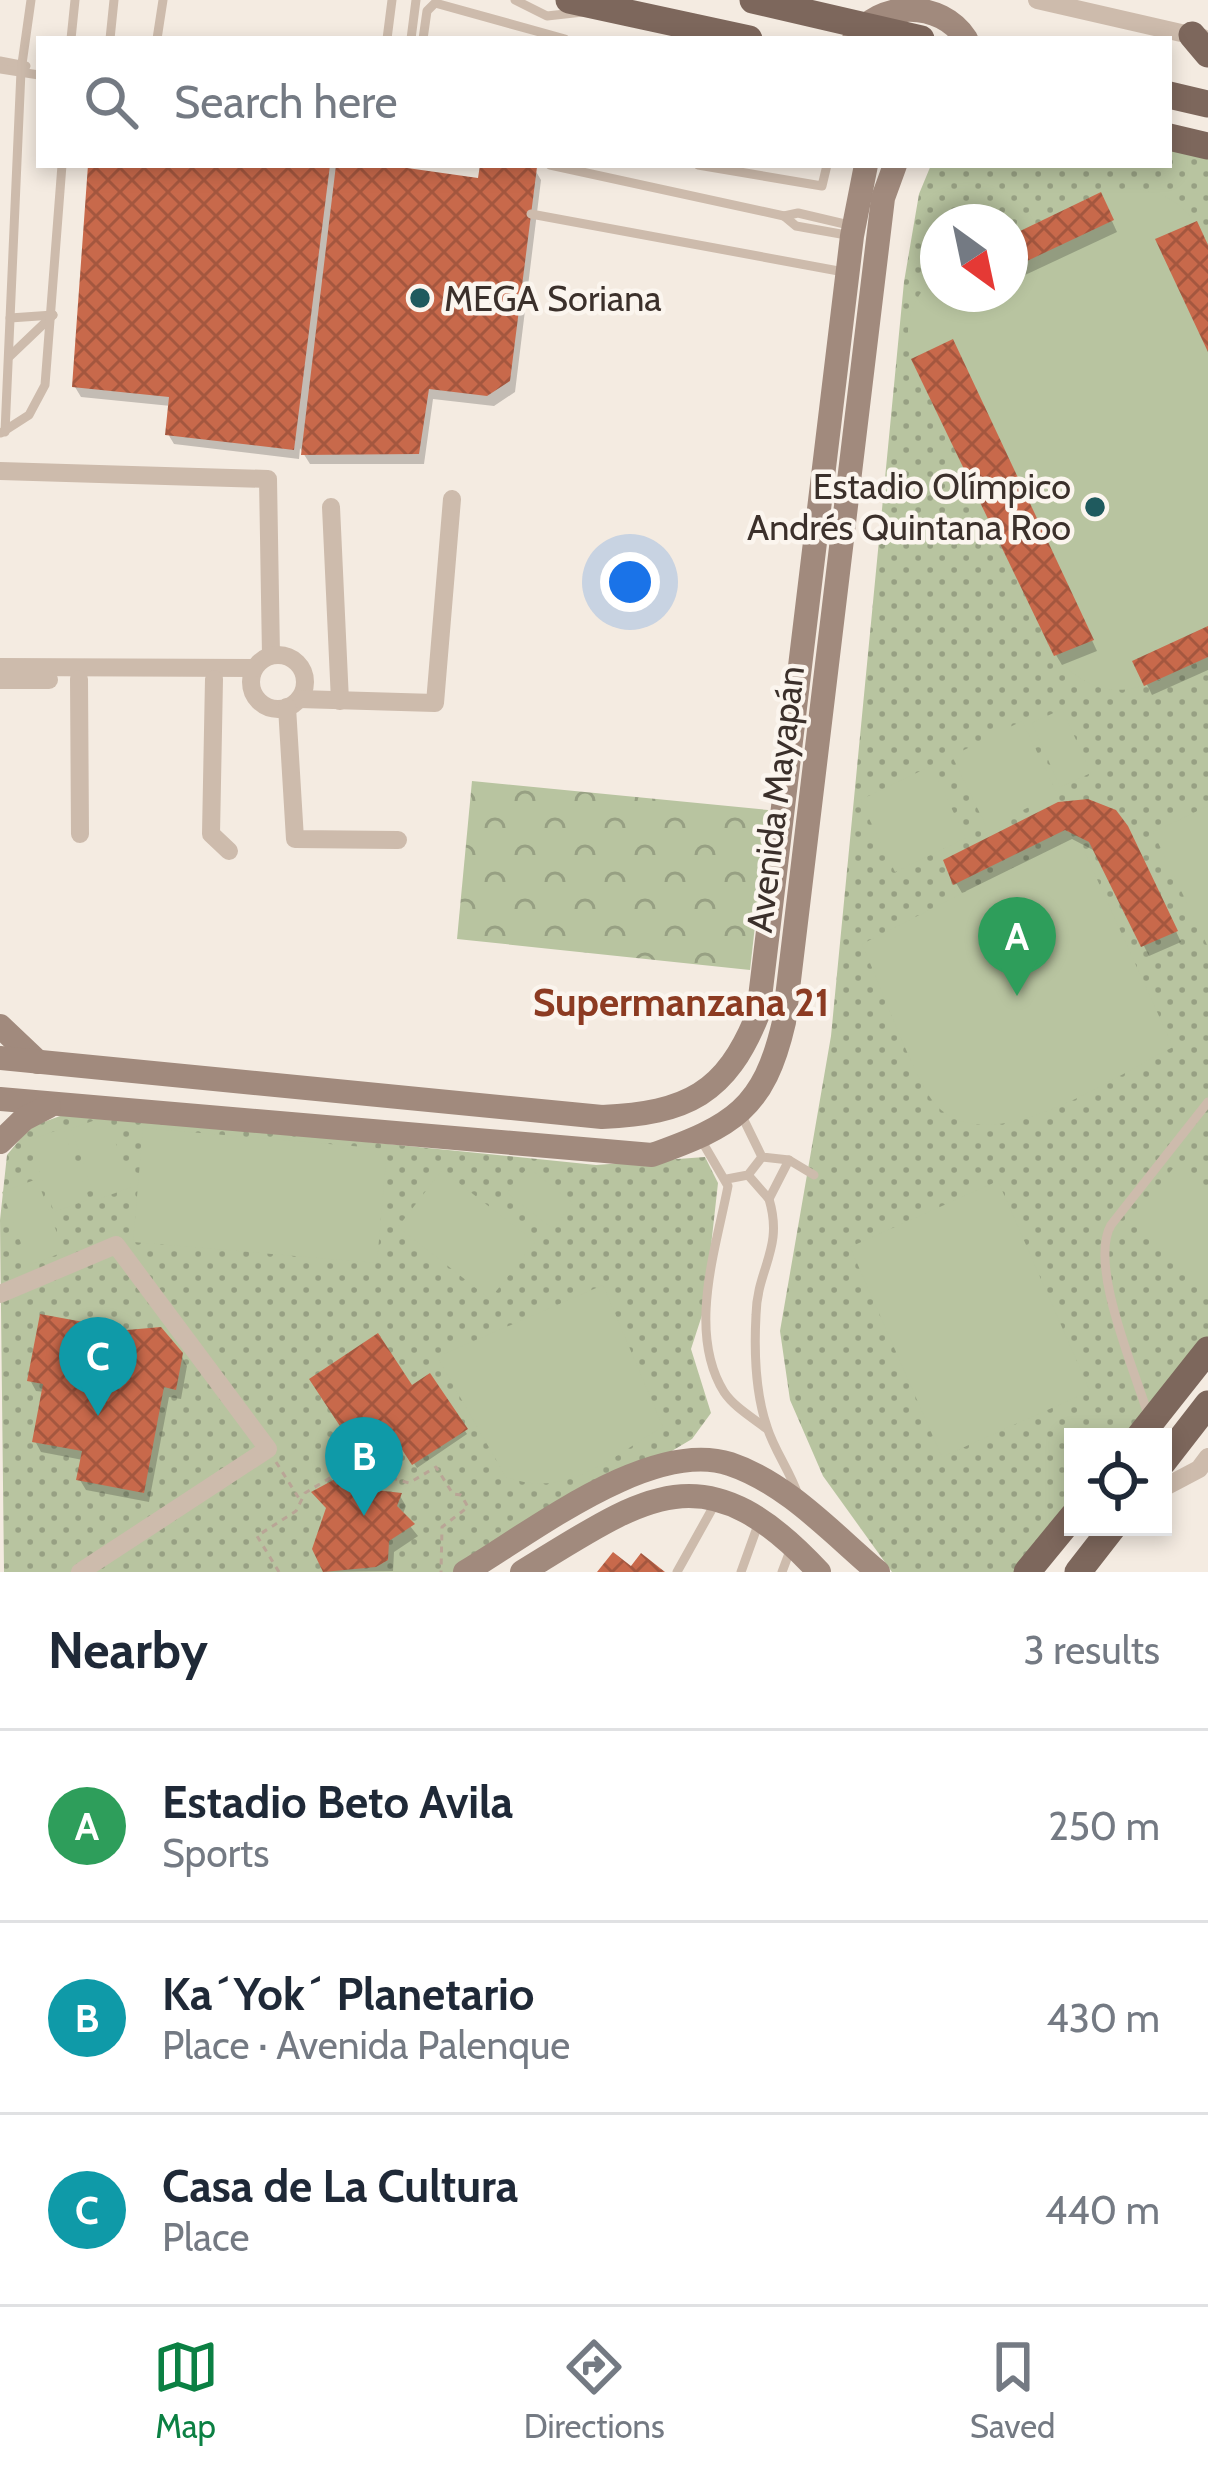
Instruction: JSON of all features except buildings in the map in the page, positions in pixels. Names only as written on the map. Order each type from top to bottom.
[{"type":"main road","points":[[569,0],[735,36]]},
{"type":"main road","points":[[753,0],[818,6],[858,32],[894,36]]},
{"type":"main road","points":[[1172,96],[1208,104]]},
{"type":"main road","points":[[1172,138],[1208,146]]},
{"type":"main road","points":[[1155,1428],[1208,1350]]},
{"type":"main road","points":[[1172,1450],[1208,1404]]},
{"type":"main road","points":[[1027,1572],[1064,1527]]},
{"type":"main road","points":[[1078,1572],[1105,1536]]},
{"type":"street","points":[[1036,0],[1108,8],[1203,43]]},
{"type":"street","points":[[858,32],[879,9],[918,1],[955,20],[964,36]]},
{"type":"street","name":"Avenida Mayapán","points":[[0,1058],[602,1117],[647,1115],[718,1085],[740,1058],[758,1014],[853,231],[865,168]]},
{"type":"street","name":"Avenida Mayapán","points":[[0,1099],[652,1155],[700,1138],[741,1114],[773,1069],[784,1022],[883,198],[891,168]]},
{"type":"street","points":[[0,471],[268,479],[272,655]]},
{"type":"street","points":[[252,674],[266,706],[340,700],[435,703],[452,499]]},
{"type":"street","points":[[332,507],[340,700]]},
{"type":"street","points":[[808,601],[836,604]]},
{"type":"street","points":[[0,680],[214,679],[252,674],[272,655],[285,655],[304,673],[293,703],[295,839],[398,840]]},
{"type":"street","points":[[0,667],[252,674]]},
{"type":"street","points":[[214,679],[211,834],[229,851]]},
{"type":"street","points":[[79,680],[80,834]]},
{"type":"street","points":[[0,1026],[38,1062]]},
{"type":"street","points":[[86,1107],[88,1065]]},
{"type":"street","points":[[291,1127],[293,1088]]},
{"type":"street","points":[[0,1142],[24,1119],[49,1106]]},
{"type":"street","points":[[0,1294],[116,1245],[268,1449],[80,1572]]},
{"type":"street","points":[[1172,1483],[1198,1469],[1208,1457]]},
{"type":"street","points":[[465,1572],[614,1482],[674,1461],[728,1462],[778,1488],[872,1570]]},
{"type":"street","points":[[522,1572],[626,1508],[672,1495],[719,1497],[760,1516],[819,1572]]},
{"type":"lane","points":[[2,432],[10,356],[22,66],[31,0]]},
{"type":"lane","points":[[71,36],[75,0]]},
{"type":"lane","points":[[110,36],[114,0]]},
{"type":"lane","points":[[157,36],[163,0]]},
{"type":"lane","points":[[387,36],[392,0]]},
{"type":"lane","points":[[411,36],[416,0]]},
{"type":"lane","points":[[515,0],[547,16],[598,6]]},
{"type":"lane","points":[[423,36],[427,11],[435,3],[553,36]]},
{"type":"lane","points":[[0,65],[22,66],[36,74]]},
{"type":"lane","points":[[2,432],[40,400],[53,315],[62,168]]},
{"type":"lane","points":[[564,168],[784,216],[798,213],[853,231]]},
{"type":"lane","points":[[714,168],[822,186],[825,168]]},
{"type":"lane","points":[[796,226],[801,184]]},
{"type":"lane","points":[[531,214],[849,273]]},
{"type":"lane","points":[[784,216],[796,226],[853,231]]},
{"type":"lane","points":[[10,319],[53,315]]},
{"type":"lane","points":[[10,356],[53,315]]},
{"type":"lane","points":[[1149,1428],[1108,1280],[1103,1244],[1111,1225],[1208,1102]]},
{"type":"lane","points":[[741,1114],[762,1157]]},
{"type":"lane","points":[[700,1138],[727,1179],[705,1316],[724,1391],[767,1429]]},
{"type":"lane","points":[[762,1157],[789,1160],[814,1175]]},
{"type":"lane","points":[[727,1179],[748,1175],[762,1157]]},
{"type":"lane","points":[[769,1199],[789,1160]]},
{"type":"lane","points":[[748,1175],[769,1199],[776,1222],[774,1253],[758,1281],[758,1386],[767,1429],[800,1506]]},
{"type":"lane","points":[[677,1572],[719,1497]]},
{"type":"lane","points":[[741,1572],[760,1516]]},
{"type":"lane","points":[[782,1572],[793,1543]]},
{"type":"path","points":[[268,1449],[301,1501]]},
{"type":"path","points":[[279,1572],[257,1536],[296,1510],[304,1493],[350,1466],[410,1483],[436,1467],[468,1507],[442,1526],[442,1572]]},
{"type":"green space","points":[[1172,147],[1208,155],[1208,1345],[1143,1428],[1064,1428],[1064,1529],[1030,1572],[892,1572],[823,1476],[790,1400],[780,1331],[831,1036],[904,282],[919,194],[930,168],[1172,168]]},
{"type":"green space","name":"Estadio Olímpico Andrés Quintana Roo","points":[[1129,188],[1167,198],[1186,211],[1208,245],[1208,657],[1128,689],[1093,685],[1054,656],[911,359],[908,334],[920,294],[920,312],[1028,312],[1028,227],[1101,192]]},
{"type":"green space","points":[[1062,709],[1091,773],[1060,787],[1032,723]]},
{"type":"green space","points":[[1022,721],[1057,793],[987,828],[952,756]]},
{"type":"green space","points":[[931,766],[966,838],[895,872],[860,800]]},
{"type":"green space","points":[[472,781],[768,810],[750,970],[457,939]]},
{"type":"green space","points":[[1208,806],[1208,947],[1153,832]]},
{"type":"green space","points":[[1077,835],[1173,1047],[1053,1109],[988,1125],[959,1121],[928,1093],[862,944]]},
{"type":"green space","points":[[71,1112],[596,1165],[705,1157],[718,1183],[704,1309],[691,1349],[711,1413],[692,1439],[468,1572],[4,1572],[0,1220],[7,1155],[30,1127]]},
{"type":"green space","points":[[106,1116],[132,1187],[96,1200],[71,1129]]},
{"type":"green space","points":[[63,1128],[89,1199],[54,1212],[28,1141]]},
{"type":"green space","points":[[143,1128],[387,1149],[377,1263],[133,1242]]},
{"type":"green space","points":[[1175,1166],[1208,1192],[1208,1285],[1130,1221]]},
{"type":"green space","points":[[528,1167],[573,1203],[553,1229],[507,1193]]},
{"type":"green space","points":[[442,1170],[535,1242],[490,1299],[398,1227]]},
{"type":"green space","points":[[37,1179],[64,1252],[29,1265],[2,1192]]},
{"type":"green space","points":[[998,1181],[1090,1391],[942,1457],[850,1247]]},
{"type":"green space","points":[[603,1285],[663,1427],[569,1479],[528,1483],[506,1477],[437,1357]]},
{"type":"place","name":"MEGA Soriana","points":[[420,298]]},
{"type":"place","name":"Estadio Olímpico Andrés Quintana Roo","points":[[1095,507]]},
{"type":"place","name":"Estadio Beto Avila","points":[[1017,996]]},
{"type":"place","name":"Casa de La Cultura","points":[[98,1416]]},
{"type":"place","name":"Ka´Yok´ Planetario","points":[[364,1516]]},
{"type":"district","name":"Supermanzana 21","points":[[681,1002]]}]
